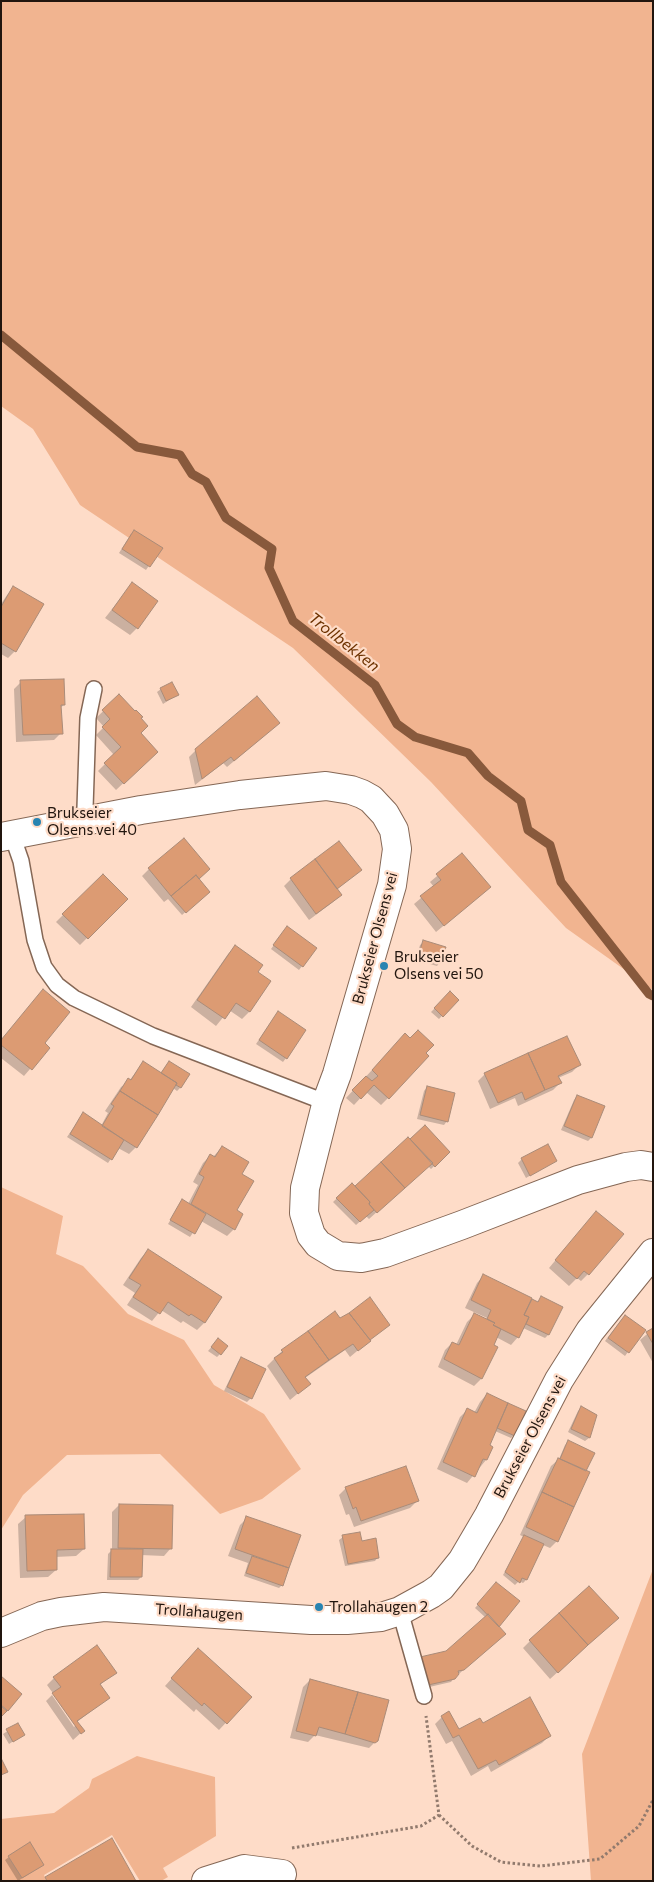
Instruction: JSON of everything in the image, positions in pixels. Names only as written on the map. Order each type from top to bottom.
[{"type":"street","name":"Brukseier Olsens vei","points":[[7,836],[86,820],[240,795],[326,786],[351,790],[362,794],[385,814],[394,830],[397,848],[392,885],[337,1074],[327,1101],[305,1188],[304,1213],[311,1235],[318,1244],[338,1256],[361,1258],[385,1253],[578,1180],[626,1166],[641,1165],[653,1167]]},
{"type":"street","name":"Brukseier Olsens vei","points":[[400,1611],[441,1587],[462,1561],[490,1516],[559,1380],[590,1331],[653,1253]]},
{"type":"street","name":"Trollahaugen","points":[[1,1633],[42,1616],[104,1607],[311,1620],[347,1620],[381,1617],[400,1611]]},
{"type":"street","points":[[206,1881],[244,1870],[282,1874]]},
{"type":"lane","points":[[86,820],[88,718],[94,689]]},
{"type":"lane","name":"Brukseier Olsens vei","points":[[7,836],[21,861],[35,940],[44,967],[57,985],[74,998],[154,1036],[317,1099],[327,1101]]},
{"type":"lane","points":[[400,1611],[424,1696]]},
{"type":"path","points":[[424,1696],[439,1815],[472,1846],[501,1862],[541,1866],[600,1859],[639,1826],[653,1800]]},
{"type":"path","points":[[291,1848],[422,1826],[439,1815]]},
{"type":"shaded area","points":[[1,1],[653,1],[653,990],[566,928],[431,782],[293,648],[80,505],[33,429],[1,406]]},
{"type":"shaded area","points":[[1,1187],[63,1216],[56,1254],[83,1266],[128,1314],[184,1340],[214,1385],[264,1414],[301,1469],[262,1499],[220,1514],[160,1454],[67,1455],[23,1495],[1,1530]]},
{"type":"shaded area","points":[[653,1569],[653,1881],[591,1881],[582,1754]]},
{"type":"shaded area","points":[[137,1756],[215,1777],[216,1836],[163,1868],[168,1877],[161,1881],[140,1881],[112,1835],[44,1875],[47,1881],[1,1881],[1,1819],[54,1813],[89,1788],[92,1779]]},
{"type":"building","points":[[134,530],[163,548],[150,567],[122,549]]},
{"type":"building","points":[[132,582],[158,601],[138,629],[112,610]]},
{"type":"building","points":[[13,586],[44,604],[16,652],[1,643],[1,607]]},
{"type":"building","points":[[64,679],[65,705],[61,705],[63,734],[23,735],[20,680]]},
{"type":"building","points":[[172,682],[179,695],[166,701],[160,688]]},
{"type":"building","points":[[119,694],[143,717],[141,718],[148,726],[141,733],[158,752],[124,784],[104,763],[121,747],[102,727],[110,719],[102,710]]},
{"type":"building","points":[[257,696],[280,723],[234,761],[231,757],[202,779],[195,749]]},
{"type":"building","points":[[184,838],[210,869],[199,879],[196,875],[171,896],[148,868]]},
{"type":"building","points":[[339,841],[362,870],[337,889],[315,859]]},
{"type":"building","points":[[462,853],[491,887],[444,926],[420,896],[441,880],[436,874]]},
{"type":"building","points":[[315,859],[342,895],[316,914],[290,878]]},
{"type":"building","points":[[103,874],[128,899],[88,939],[62,914]]},
{"type":"building","points":[[196,875],[210,892],[186,913],[171,896]]},
{"type":"building","points":[[287,926],[317,948],[303,967],[273,945]]},
{"type":"building","points":[[423,940],[446,947],[441,963],[418,957]]},
{"type":"building","points":[[235,945],[263,965],[258,972],[271,981],[250,1012],[236,1003],[225,1019],[197,1000]]},
{"type":"building","points":[[43,989],[70,1012],[45,1043],[50,1048],[32,1070],[1,1045],[1,1040]]},
{"type":"building","points":[[450,991],[459,1000],[443,1017],[434,1008]]},
{"type":"building","points":[[278,1011],[306,1030],[287,1059],[259,1040]]},
{"type":"building","points":[[418,1030],[434,1045],[426,1053],[429,1056],[389,1099],[374,1085],[361,1099],[352,1090],[366,1076],[372,1081],[378,1076],[372,1070],[405,1033],[410,1038]]},
{"type":"building","points":[[567,1036],[581,1065],[558,1076],[562,1083],[545,1090],[528,1053]]},
{"type":"building","points":[[528,1053],[545,1090],[525,1100],[522,1092],[498,1103],[484,1073]]},
{"type":"building","points":[[143,1061],[177,1083],[158,1115],[120,1091],[128,1078],[131,1080]]},
{"type":"building","points":[[169,1061],[190,1074],[181,1088],[176,1085],[177,1083],[161,1073]]},
{"type":"building","points":[[427,1086],[455,1093],[448,1122],[420,1115]]},
{"type":"building","points":[[120,1091],[158,1115],[137,1148],[102,1126],[114,1106],[111,1104]]},
{"type":"building","points":[[577,1095],[605,1106],[592,1138],[564,1126]]},
{"type":"building","points":[[83,1112],[124,1140],[112,1160],[70,1134]]},
{"type":"building","points":[[425,1125],[450,1152],[435,1167],[410,1139]]},
{"type":"building","points":[[408,1137],[433,1163],[405,1188],[381,1162]]},
{"type":"building","points":[[548,1144],[557,1161],[530,1176],[521,1158]]},
{"type":"building","points":[[222,1146],[249,1162],[242,1174],[254,1181],[237,1210],[243,1214],[235,1230],[191,1204],[204,1177],[199,1174],[210,1154],[215,1157]]},
{"type":"building","points":[[381,1162],[405,1188],[377,1213],[369,1204],[370,1202],[355,1186]]},
{"type":"building","points":[[352,1183],[370,1202],[369,1204],[374,1210],[360,1222],[336,1198]]},
{"type":"building","points":[[182,1199],[206,1214],[195,1234],[170,1220]]},
{"type":"building","points":[[596,1211],[624,1234],[589,1275],[584,1271],[577,1279],[555,1260]]},
{"type":"building","points":[[148,1249],[222,1297],[205,1323],[191,1314],[189,1316],[168,1302],[160,1314],[133,1297],[141,1285],[129,1278]]},
{"type":"building","points":[[483,1274],[532,1298],[524,1315],[529,1317],[519,1338],[493,1325],[495,1323],[487,1319],[491,1310],[471,1300]]},
{"type":"building","points":[[541,1296],[563,1307],[549,1335],[526,1324],[529,1317],[524,1315],[532,1299],[538,1302]]},
{"type":"building","points":[[370,1297],[390,1325],[370,1340],[349,1313]]},
{"type":"building","points":[[335,1311],[340,1318],[349,1313],[371,1341],[358,1351],[353,1344],[329,1360],[308,1331]]},
{"type":"building","points":[[474,1313],[495,1323],[493,1325],[501,1329],[494,1345],[498,1347],[482,1379],[444,1359],[452,1342],[459,1345]]},
{"type":"building","points":[[625,1315],[646,1330],[629,1353],[608,1338]]},
{"type":"building","points":[[653,1328],[653,1344],[646,1332]]},
{"type":"building","points":[[308,1331],[329,1360],[305,1377],[311,1384],[298,1394],[274,1358],[283,1352],[281,1350]]},
{"type":"building","points":[[218,1338],[228,1346],[221,1355],[211,1347]]},
{"type":"building","points":[[241,1357],[266,1369],[252,1399],[227,1387]]},
{"type":"building","points":[[487,1393],[508,1403],[490,1445],[493,1447],[487,1460],[483,1459],[475,1477],[443,1462],[467,1408],[477,1413]]},
{"type":"building","points":[[508,1403],[526,1411],[515,1436],[497,1428]]},
{"type":"building","points":[[581,1406],[597,1415],[590,1438],[571,1429]]},
{"type":"building","points":[[568,1440],[595,1453],[586,1471],[560,1459]]},
{"type":"building","points":[[558,1458],[590,1472],[574,1507],[542,1492]]},
{"type":"building","points":[[406,1466],[419,1501],[361,1521],[356,1507],[353,1509],[345,1487]]},
{"type":"building","points":[[542,1492],[574,1507],[558,1542],[526,1527]]},
{"type":"building","points":[[119,1504],[173,1505],[172,1549],[118,1548]]},
{"type":"building","points":[[84,1514],[85,1549],[57,1550],[57,1570],[27,1571],[25,1515]]},
{"type":"building","points":[[246,1516],[301,1535],[289,1568],[235,1549]]},
{"type":"building","points":[[360,1532],[362,1541],[376,1538],[379,1558],[348,1564],[342,1535]]},
{"type":"building","points":[[524,1535],[544,1544],[527,1580],[522,1578],[520,1583],[505,1572]]},
{"type":"building","points":[[111,1549],[143,1549],[142,1577],[110,1577]]},
{"type":"building","points":[[252,1556],[289,1568],[283,1586],[246,1573]]},
{"type":"building","points":[[496,1582],[520,1601],[499,1627],[477,1604]]},
{"type":"building","points":[[589,1586],[619,1618],[588,1645],[559,1613]]},
{"type":"building","points":[[559,1613],[588,1645],[558,1673],[529,1640]]},
{"type":"building","points":[[488,1614],[506,1634],[464,1670],[458,1671],[459,1674],[455,1679],[428,1685],[420,1657],[446,1651]]},
{"type":"building","points":[[97,1645],[117,1673],[100,1684],[110,1698],[77,1721],[85,1731],[81,1734],[52,1693],[61,1687],[53,1677]]},
{"type":"building","points":[[198,1648],[252,1697],[227,1724],[204,1703],[202,1706],[171,1678]]},
{"type":"building","points":[[1,1676],[22,1694],[8,1711],[1,1705]]},
{"type":"building","points":[[310,1679],[358,1692],[345,1734],[319,1727],[316,1736],[296,1731]]},
{"type":"building","points":[[358,1692],[389,1700],[378,1741],[375,1743],[345,1734]]},
{"type":"building","points":[[530,1697],[551,1736],[499,1765],[496,1760],[478,1769],[459,1735],[453,1738],[441,1716],[449,1711],[459,1729],[480,1718],[483,1723]]},
{"type":"building","points":[[1,1706],[7,1711],[1,1717]]},
{"type":"building","points":[[18,1723],[25,1735],[13,1742],[6,1729]]},
{"type":"building","points":[[1,1758],[8,1772],[1,1775]]},
{"type":"building","points":[[112,1838],[136,1881],[47,1881],[45,1877]]},
{"type":"building","points":[[30,1842],[44,1865],[22,1878],[8,1856]]},
{"type":"waterway","name":"Trollbekken","points":[[1,335],[137,447],[180,455],[192,474],[206,482],[226,518],[272,549],[269,568],[293,621],[375,685],[397,724],[415,737],[468,753],[488,776],[521,801],[528,830],[550,845],[561,882],[649,994],[653,996]]},
{"type":"place","name":"Brukseier Olsens vei 40","points":[[37,822]]},
{"type":"place","name":"Brukseier Olsens vei 50","points":[[384,966]]},
{"type":"place","name":"Trollahaugen 2","points":[[319,1607]]}]
